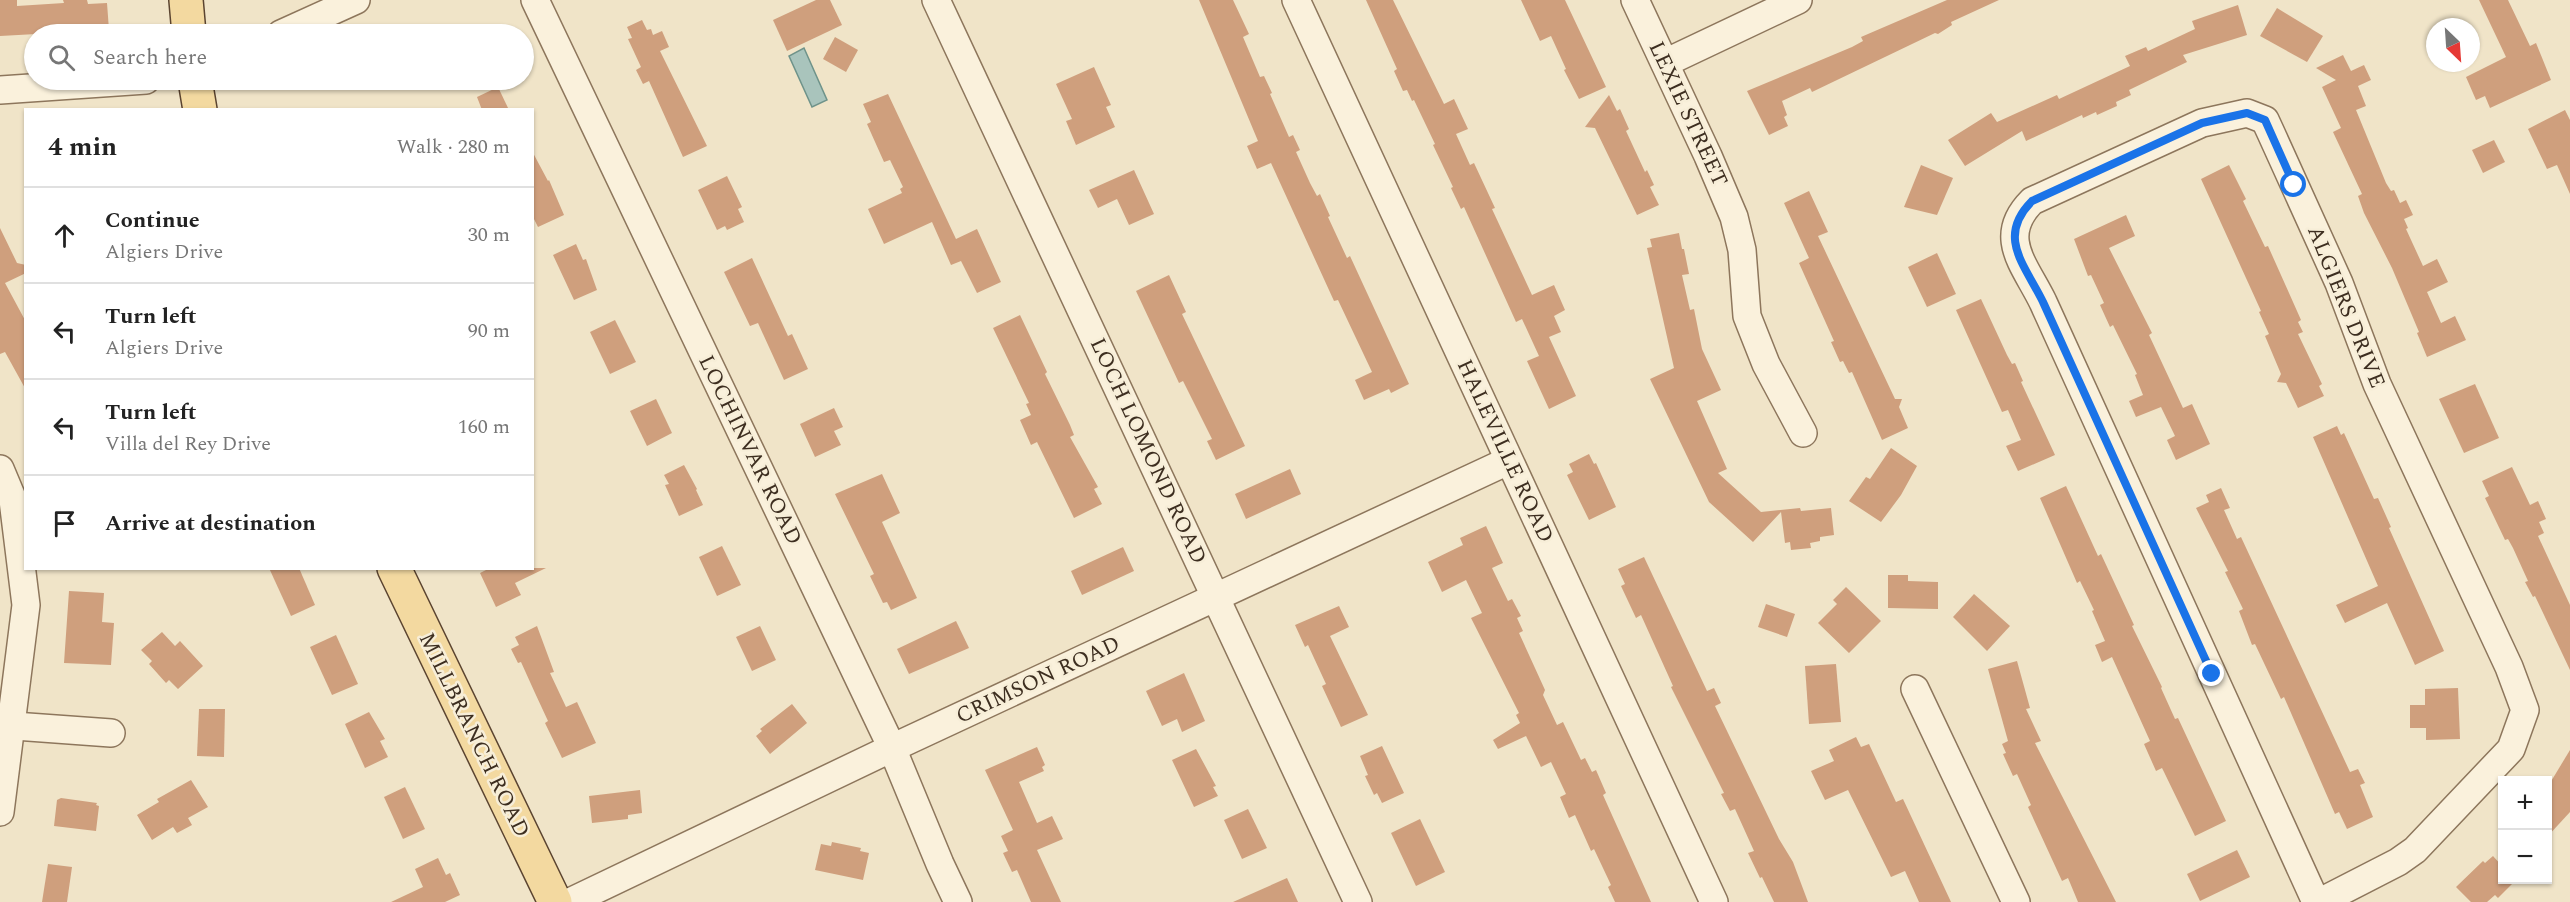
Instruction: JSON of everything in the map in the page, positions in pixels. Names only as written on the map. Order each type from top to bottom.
[{"type":"main road","points":[[186,0],[188,24]]},
{"type":"main road","points":[[197,90],[200,108]]},
{"type":"main road","name":"MILLBRANCH ROAD","points":[[395,570],[555,902]]},
{"type":"street","points":[[303,24],[356,0]]},
{"type":"street","name":"LOCHINVAR ROAD","points":[[535,0],[892,748],[958,902]]},
{"type":"street","name":"LOCH LOMOND ROAD","points":[[936,0],[1217,596],[1358,902]]},
{"type":"street","name":"HALEVILLE ROAD","points":[[1296,0],[1714,902]]},
{"type":"street","name":"LEXIE STREET","points":[[1635,0],[1708,156],[1737,228],[1742,250],[1747,316],[1766,364],[1803,433]]},
{"type":"street","points":[[1665,63],[1798,0]]},
{"type":"street","points":[[0,90],[24,88]]},
{"type":"street","name":"ALGIERS DRIVE","points":[[2247,113],[2265,120],[2339,283],[2377,384],[2509,667],[2525,710],[2511,749],[2415,850],[2398,862],[2318,902],[2043,302],[2019,255],[2014,238],[2019,218],[2032,201],[2202,123],[2247,113]]},
{"type":"street","name":"CRIMSON ROAD","points":[[570,902],[892,748],[1508,461]]},
{"type":"street","points":[[0,469],[13,500],[26,605],[6,725],[0,812]]},
{"type":"street","points":[[1915,689],[2016,902]]},
{"type":"street","points":[[6,725],[111,733]]},
{"type":"water","points":[[804,48],[827,100],[812,107],[789,56]]},
{"type":"building","points":[[0,0],[17,0],[17,6],[64,3],[63,0],[87,0],[88,4],[107,3],[109,24],[24,24],[24,35],[0,36]]},
{"type":"building","points":[[816,0],[830,0],[842,25],[787,51],[773,20]]},
{"type":"building","points":[[1199,0],[1233,0],[1249,34],[1243,37],[1260,77],[1264,76],[1289,137],[1293,135],[1300,150],[1296,152],[1310,183],[1317,196],[1320,194],[1347,258],[1350,256],[1409,384],[1391,393],[1389,389],[1364,400],[1355,380],[1372,372],[1338,300],[1334,301],[1271,163],[1257,169],[1247,146],[1258,141]]},
{"type":"building","points":[[1366,0],[1393,0],[1444,104],[1454,99],[1468,129],[1456,134],[1470,165],[1474,163],[1495,208],[1492,209],[1532,295],[1554,285],[1565,310],[1554,316],[1561,332],[1549,337],[1576,396],[1549,409],[1527,361],[1539,356],[1522,319],[1516,322],[1464,207],[1461,209],[1451,188],[1453,187],[1433,145],[1435,144],[1414,100],[1412,101],[1407,90],[1403,91],[1394,71],[1397,69]]},
{"type":"building","points":[[1521,0],[1565,0],[1606,87],[1579,99],[1564,70],[1566,69],[1551,36],[1540,41]]},
{"type":"building","points":[[1947,0],[1999,0],[1951,22],[1952,25],[1938,34],[1935,33],[1812,92],[1810,88],[1782,101],[1788,126],[1769,135],[1747,91],[1852,47],[1863,41],[1861,37]]},
{"type":"building","points":[[2479,0],[2508,0],[2530,46],[2536,43],[2551,80],[2490,108],[2485,96],[2476,100],[2466,77],[2506,57]]},
{"type":"building","points":[[2238,5],[2247,35],[2183,55],[2187,62],[2129,90],[2131,95],[2116,102],[2117,106],[2097,115],[2096,112],[2083,118],[2082,115],[2026,141],[2022,131],[1965,166],[1948,140],[1991,113],[1997,122],[2057,95],[2059,99],[2130,66],[2125,56],[2146,47],[2148,51],[2195,29],[2192,21]]},
{"type":"building","points":[[2277,8],[2323,36],[2307,62],[2260,36]]},
{"type":"building","points":[[642,20],[647,30],[651,29],[653,35],[662,31],[669,47],[660,51],[707,146],[683,157],[649,81],[643,84],[636,70],[641,67],[628,39],[632,38],[627,27]]},
{"type":"building","points":[[835,37],[858,50],[846,72],[823,59]]},
{"type":"building","points":[[2343,55],[2351,71],[2364,65],[2371,80],[2358,86],[2366,106],[2356,110],[2386,183],[2391,191],[2394,190],[2400,203],[2406,200],[2413,215],[2404,219],[2408,228],[2406,229],[2423,266],[2437,259],[2448,282],[2427,292],[2441,323],[2455,316],[2466,340],[2427,357],[2392,268],[2364,213],[2358,196],[2362,194],[2333,132],[2341,128],[2322,87],[2336,80],[2316,68]]},
{"type":"building","points":[[1094,67],[1111,105],[1106,107],[1115,127],[1076,145],[1066,121],[1072,119],[1056,84]]},
{"type":"building","points":[[492,90],[499,90],[508,108],[481,108],[477,97]]},
{"type":"building","points":[[888,94],[956,239],[977,229],[1001,282],[977,293],[961,261],[951,265],[932,222],[884,244],[868,209],[902,193],[900,189],[903,187],[890,160],[884,162],[867,124],[871,122],[863,104]]},
{"type":"building","points":[[1609,95],[1617,111],[1620,109],[1629,129],[1626,131],[1645,172],[1647,170],[1654,185],[1650,187],[1659,205],[1637,215],[1595,128],[1585,127]]},
{"type":"building","points":[[2565,110],[2570,120],[2570,194],[2557,165],[2547,169],[2528,129]]},
{"type":"building","points":[[2494,140],[2505,162],[2483,173],[2472,150]]},
{"type":"building","points":[[534,155],[549,180],[564,215],[538,227],[534,219]]},
{"type":"building","points":[[1921,165],[1953,178],[1937,215],[1904,207]]},
{"type":"building","points":[[2229,165],[2246,199],[2243,201],[2265,247],[2268,246],[2301,320],[2298,322],[2303,332],[2298,334],[2322,384],[2319,386],[2324,396],[2298,408],[2286,383],[2277,382],[2281,374],[2265,336],[2269,334],[2259,312],[2261,311],[2201,179]]},
{"type":"building","points":[[1134,170],[1154,214],[1129,225],[1117,199],[1098,208],[1089,190]]},
{"type":"building","points":[[727,176],[742,207],[738,209],[744,222],[727,230],[725,226],[717,230],[698,190]]},
{"type":"building","points":[[1809,191],[1828,232],[1818,236],[1895,399],[1902,399],[1899,407],[1908,428],[1882,440],[1852,372],[1849,373],[1843,361],[1840,362],[1831,342],[1834,341],[1799,263],[1809,258],[1784,203]]},
{"type":"building","points":[[2126,215],[2135,236],[2109,248],[2152,333],[2149,335],[2183,408],[2192,404],[2210,444],[2176,460],[2167,440],[2175,436],[2161,407],[2136,417],[2129,401],[2143,395],[2135,375],[2137,374],[2113,325],[2110,327],[2100,305],[2104,303],[2091,275],[2088,276],[2074,239]]},
{"type":"building","points":[[0,228],[17,263],[24,265],[24,274],[5,283],[24,318],[24,386],[5,352],[0,354]]},
{"type":"building","points":[[1679,233],[1689,274],[1682,275],[1690,310],[1694,309],[1702,349],[1721,390],[1697,401],[1727,469],[1718,473],[1761,512],[1831,508],[1834,535],[1820,537],[1820,541],[1810,543],[1811,548],[1791,550],[1790,542],[1785,543],[1781,512],[1753,542],[1709,502],[1650,379],[1674,368],[1647,248],[1652,247],[1650,239]]},
{"type":"building","points":[[576,244],[583,260],[586,259],[597,290],[574,300],[553,255]]},
{"type":"building","points":[[1937,253],[1956,294],[1927,307],[1908,267]]},
{"type":"building","points":[[752,258],[788,336],[792,334],[808,369],[784,380],[758,323],[750,326],[724,272]]},
{"type":"building","points":[[1169,275],[1186,312],[1182,314],[1245,446],[1216,460],[1207,441],[1212,439],[1183,381],[1179,383],[1136,291]]},
{"type":"building","points":[[1981,299],[2007,355],[2012,364],[2015,363],[2023,381],[2021,382],[2055,455],[2018,471],[2006,446],[2021,440],[2008,410],[2002,412],[1956,310]]},
{"type":"building","points":[[1020,315],[1070,425],[1074,435],[1070,437],[1098,487],[1094,489],[1102,504],[1074,518],[1037,442],[1031,445],[1020,420],[1031,415],[1026,404],[1029,403],[993,328]]},
{"type":"building","points":[[615,320],[636,362],[610,374],[590,332]]},
{"type":"building","points":[[2475,384],[2499,438],[2464,453],[2439,399]]},
{"type":"building","points":[[656,399],[672,433],[647,446],[630,411]]},
{"type":"building","points":[[834,408],[843,427],[834,431],[841,445],[815,457],[800,424]]},
{"type":"building","points":[[2337,426],[2341,435],[2344,433],[2374,499],[2378,498],[2444,651],[2415,665],[2387,603],[2345,623],[2336,605],[2378,586],[2313,437]]},
{"type":"building","points":[[1891,448],[1917,466],[1901,495],[1881,522],[1849,501],[1866,477],[1870,479]]},
{"type":"building","points":[[1589,454],[1594,464],[1596,463],[1616,507],[1589,520],[1567,475],[1573,472],[1569,464]]},
{"type":"building","points":[[684,465],[703,505],[679,516],[665,485],[669,484],[664,475]]},
{"type":"building","points":[[2512,467],[2530,505],[2538,501],[2546,519],[2539,522],[2544,533],[2538,536],[2570,605],[2570,670],[2535,596],[2533,597],[2525,582],[2528,581],[2513,548],[2508,539],[2505,540],[2485,498],[2489,496],[2482,481]]},
{"type":"building","points":[[1290,469],[1301,494],[1246,519],[1235,494]]},
{"type":"building","points":[[882,474],[900,513],[882,522],[917,598],[891,610],[887,602],[883,603],[870,576],[874,574],[835,494]]},
{"type":"building","points":[[2066,486],[2098,556],[2101,554],[2175,719],[2178,718],[2226,821],[2195,836],[2162,768],[2156,771],[2144,744],[2150,741],[2112,657],[2102,662],[2095,645],[2105,641],[2092,611],[2094,610],[2080,581],[2077,583],[2040,498]]},
{"type":"building","points":[[2221,488],[2230,508],[2224,510],[2237,539],[2241,537],[2350,772],[2358,769],[2365,783],[2360,785],[2373,817],[2347,829],[2339,812],[2335,814],[2284,697],[2281,699],[2255,644],[2252,645],[2239,611],[2243,609],[2225,572],[2228,571],[2196,508],[2209,502],[2206,495]]},
{"type":"building","points":[[1486,526],[1503,563],[1492,568],[1508,601],[1512,599],[1521,616],[1517,618],[1523,631],[1519,633],[1545,690],[1543,695],[1557,725],[1563,722],[1581,760],[1585,758],[1592,772],[1596,770],[1606,793],[1603,795],[1651,902],[1615,902],[1608,887],[1611,885],[1594,849],[1591,851],[1575,815],[1569,818],[1560,797],[1566,794],[1551,762],[1541,767],[1526,736],[1498,749],[1493,740],[1520,723],[1516,715],[1519,713],[1471,618],[1482,613],[1466,580],[1442,592],[1428,562],[1463,545],[1460,538]]},
{"type":"building","points":[[722,546],[741,585],[717,596],[699,557]]},
{"type":"building","points":[[1123,547],[1134,571],[1082,595],[1071,571]]},
{"type":"building","points":[[1644,557],[1707,691],[1714,688],[1721,703],[1715,706],[1779,839],[1793,862],[1808,902],[1774,902],[1748,853],[1754,851],[1735,809],[1730,811],[1721,794],[1724,793],[1671,687],[1673,686],[1641,615],[1636,618],[1621,586],[1625,584],[1618,569]]},
{"type":"building","points":[[546,568],[515,583],[521,595],[496,607],[480,573],[486,570]]},
{"type":"building","points":[[270,570],[300,570],[315,605],[291,616]]},
{"type":"building","points":[[1888,575],[1908,575],[1908,581],[1938,582],[1938,609],[1888,608]]},
{"type":"building","points":[[1846,587],[1881,621],[1849,653],[1818,623],[1837,604],[1833,600]]},
{"type":"building","points":[[69,591],[104,593],[102,622],[114,623],[111,665],[64,663]]},
{"type":"building","points":[[1974,594],[2010,626],[1987,651],[1953,617]]},
{"type":"building","points":[[1766,604],[1795,614],[1787,637],[1758,627]]},
{"type":"building","points":[[1339,606],[1349,627],[1330,636],[1368,715],[1341,727],[1322,686],[1326,684],[1308,645],[1305,647],[1295,625]]},
{"type":"building","points":[[956,621],[969,648],[909,674],[897,649]]},
{"type":"building","points":[[537,626],[554,672],[550,673],[566,707],[577,702],[596,743],[562,758],[545,723],[548,721],[521,662],[518,663],[511,649],[519,645],[515,637]]},
{"type":"building","points":[[760,626],[776,660],[752,671],[736,637]]},
{"type":"building","points":[[162,632],[175,646],[180,641],[203,666],[178,689],[169,680],[166,683],[149,664],[152,661],[141,650]]},
{"type":"building","points":[[336,635],[358,684],[332,695],[310,647]]},
{"type":"building","points":[[2017,661],[2030,708],[2026,709],[2041,741],[2035,743],[2116,902],[2078,902],[2068,878],[2062,881],[2028,807],[2031,805],[2017,774],[2013,776],[2003,754],[2006,753],[2002,744],[2008,741],[1988,669]]},
{"type":"building","points":[[1836,664],[1841,722],[1809,724],[1805,666]]},
{"type":"building","points":[[1184,673],[1205,721],[1182,732],[1177,719],[1162,726],[1146,691]]},
{"type":"building","points":[[2458,688],[2460,739],[2426,740],[2426,728],[2410,728],[2410,705],[2425,705],[2425,689]]},
{"type":"building","points":[[792,704],[807,723],[770,754],[756,736],[762,731],[760,729]]},
{"type":"building","points":[[199,709],[225,709],[224,757],[197,756]]},
{"type":"building","points":[[369,712],[385,739],[380,741],[388,757],[365,768],[345,724]]},
{"type":"building","points":[[1856,737],[1861,747],[1869,744],[1896,802],[1903,799],[1951,902],[1919,902],[1905,871],[1891,877],[1848,790],[1825,800],[1811,771],[1834,761],[1829,750]]},
{"type":"building","points":[[1382,746],[1404,793],[1382,803],[1377,793],[1374,795],[1365,776],[1368,775],[1360,756]]},
{"type":"building","points":[[1037,747],[1045,765],[1042,767],[1044,771],[1019,782],[1037,823],[1052,816],[1063,839],[1037,850],[1061,902],[1031,902],[1017,870],[1012,872],[1003,853],[1008,851],[1001,836],[1013,830],[985,770]]},
{"type":"building","points":[[1196,749],[1216,786],[1213,787],[1218,796],[1194,807],[1172,760]]},
{"type":"building","points":[[2570,750],[2570,812],[2552,832],[2552,830],[2552,780]]},
{"type":"building","points":[[191,780],[208,807],[188,818],[192,825],[177,833],[173,827],[152,840],[137,815],[159,802],[157,799]]},
{"type":"building","points":[[405,787],[425,829],[403,839],[384,797]]},
{"type":"building","points":[[640,790],[642,813],[628,815],[628,819],[592,823],[589,796]]},
{"type":"building","points":[[61,798],[97,803],[96,805],[99,806],[96,831],[54,826],[57,800]]},
{"type":"building","points":[[1248,809],[1267,848],[1242,859],[1224,820]]},
{"type":"building","points":[[1420,819],[1445,872],[1416,886],[1391,833]]},
{"type":"building","points":[[832,842],[861,848],[860,851],[869,853],[863,880],[815,870],[821,844],[831,846]]},
{"type":"building","points":[[2237,850],[2250,877],[2200,901],[2187,874]]},
{"type":"building","points":[[2493,856],[2498,862],[2498,884],[2512,884],[2498,898],[2495,895],[2487,902],[2471,902],[2456,887],[2483,861],[2485,863]]},
{"type":"building","points":[[438,858],[446,875],[450,873],[460,895],[445,902],[391,902],[423,887],[415,869]]},
{"type":"building","points":[[48,864],[72,867],[67,902],[42,902]]},
{"type":"building","points":[[1287,878],[1298,902],[1233,902]]},
{"type":"route","points":[[2212,674],[2043,302],[2014,245],[2015,226],[2024,209],[2032,201],[2202,123],[2247,113],[2265,120],[2294,185]]}]
